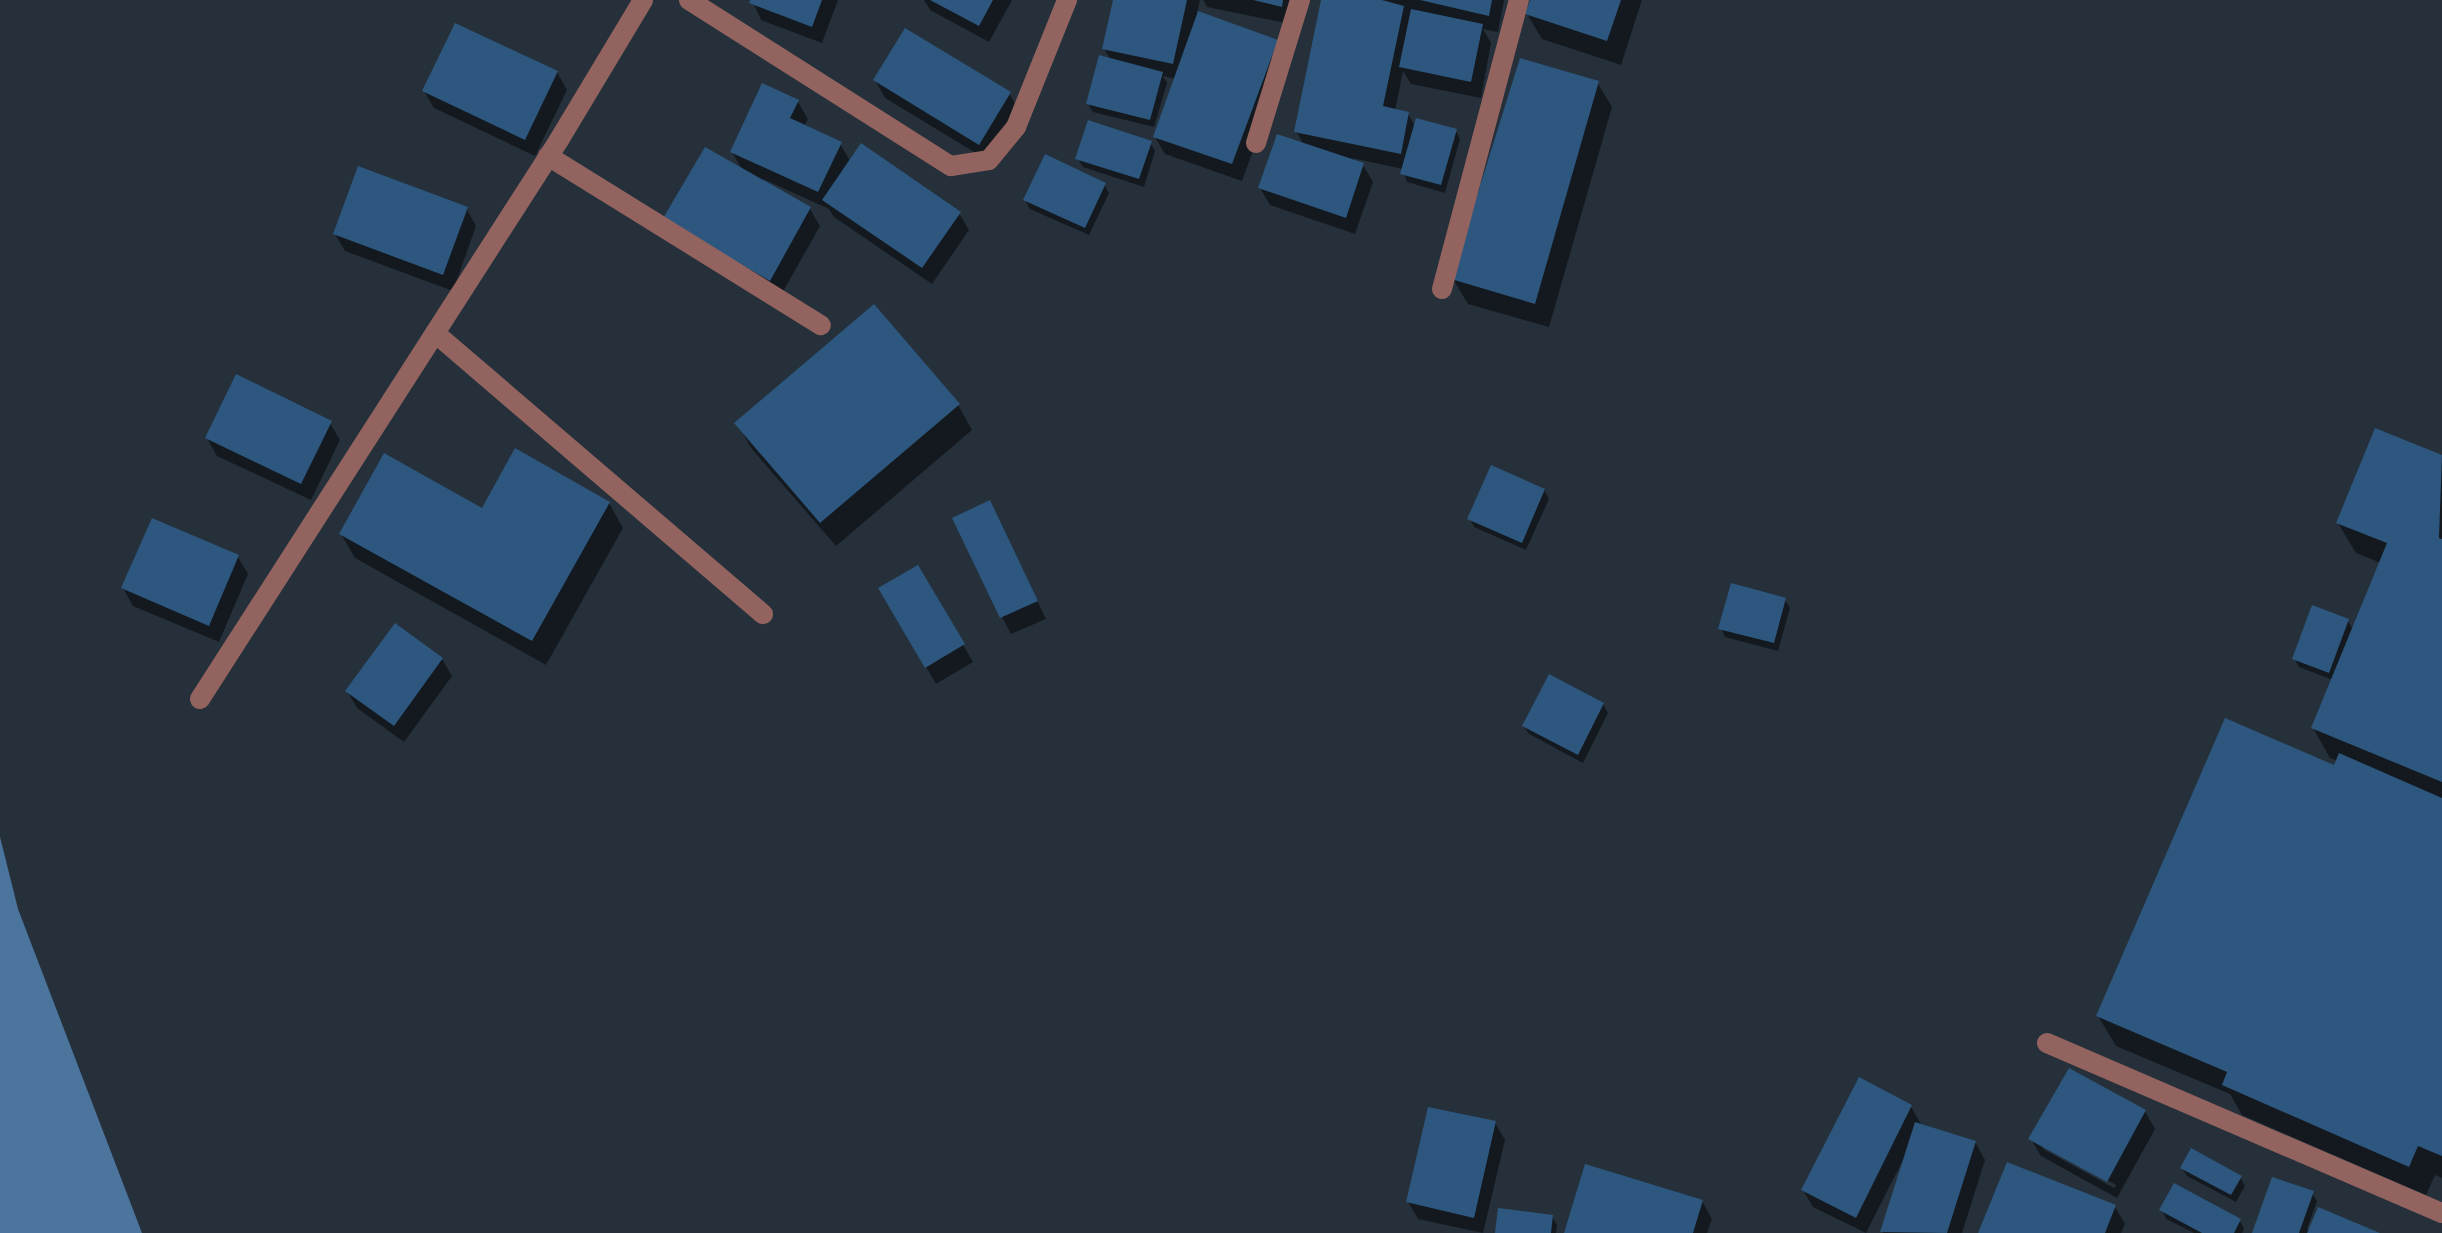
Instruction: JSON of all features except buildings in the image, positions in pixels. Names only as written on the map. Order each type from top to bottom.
[{"type":"street","points":[[200,699],[548,156],[643,0]]},
{"type":"street","points":[[689,0],[951,166],[989,160],[1016,127],[1067,0]]},
{"type":"street","points":[[1256,143],[1300,0]]},
{"type":"street","points":[[1442,289],[1519,0]]},
{"type":"street","points":[[548,156],[821,325]]},
{"type":"street","points":[[435,333],[763,614]]},
{"type":"street","points":[[2047,1043],[2442,1213]]},
{"type":"water","points":[[0,837],[18,909],[142,1233],[0,1233]]}]
